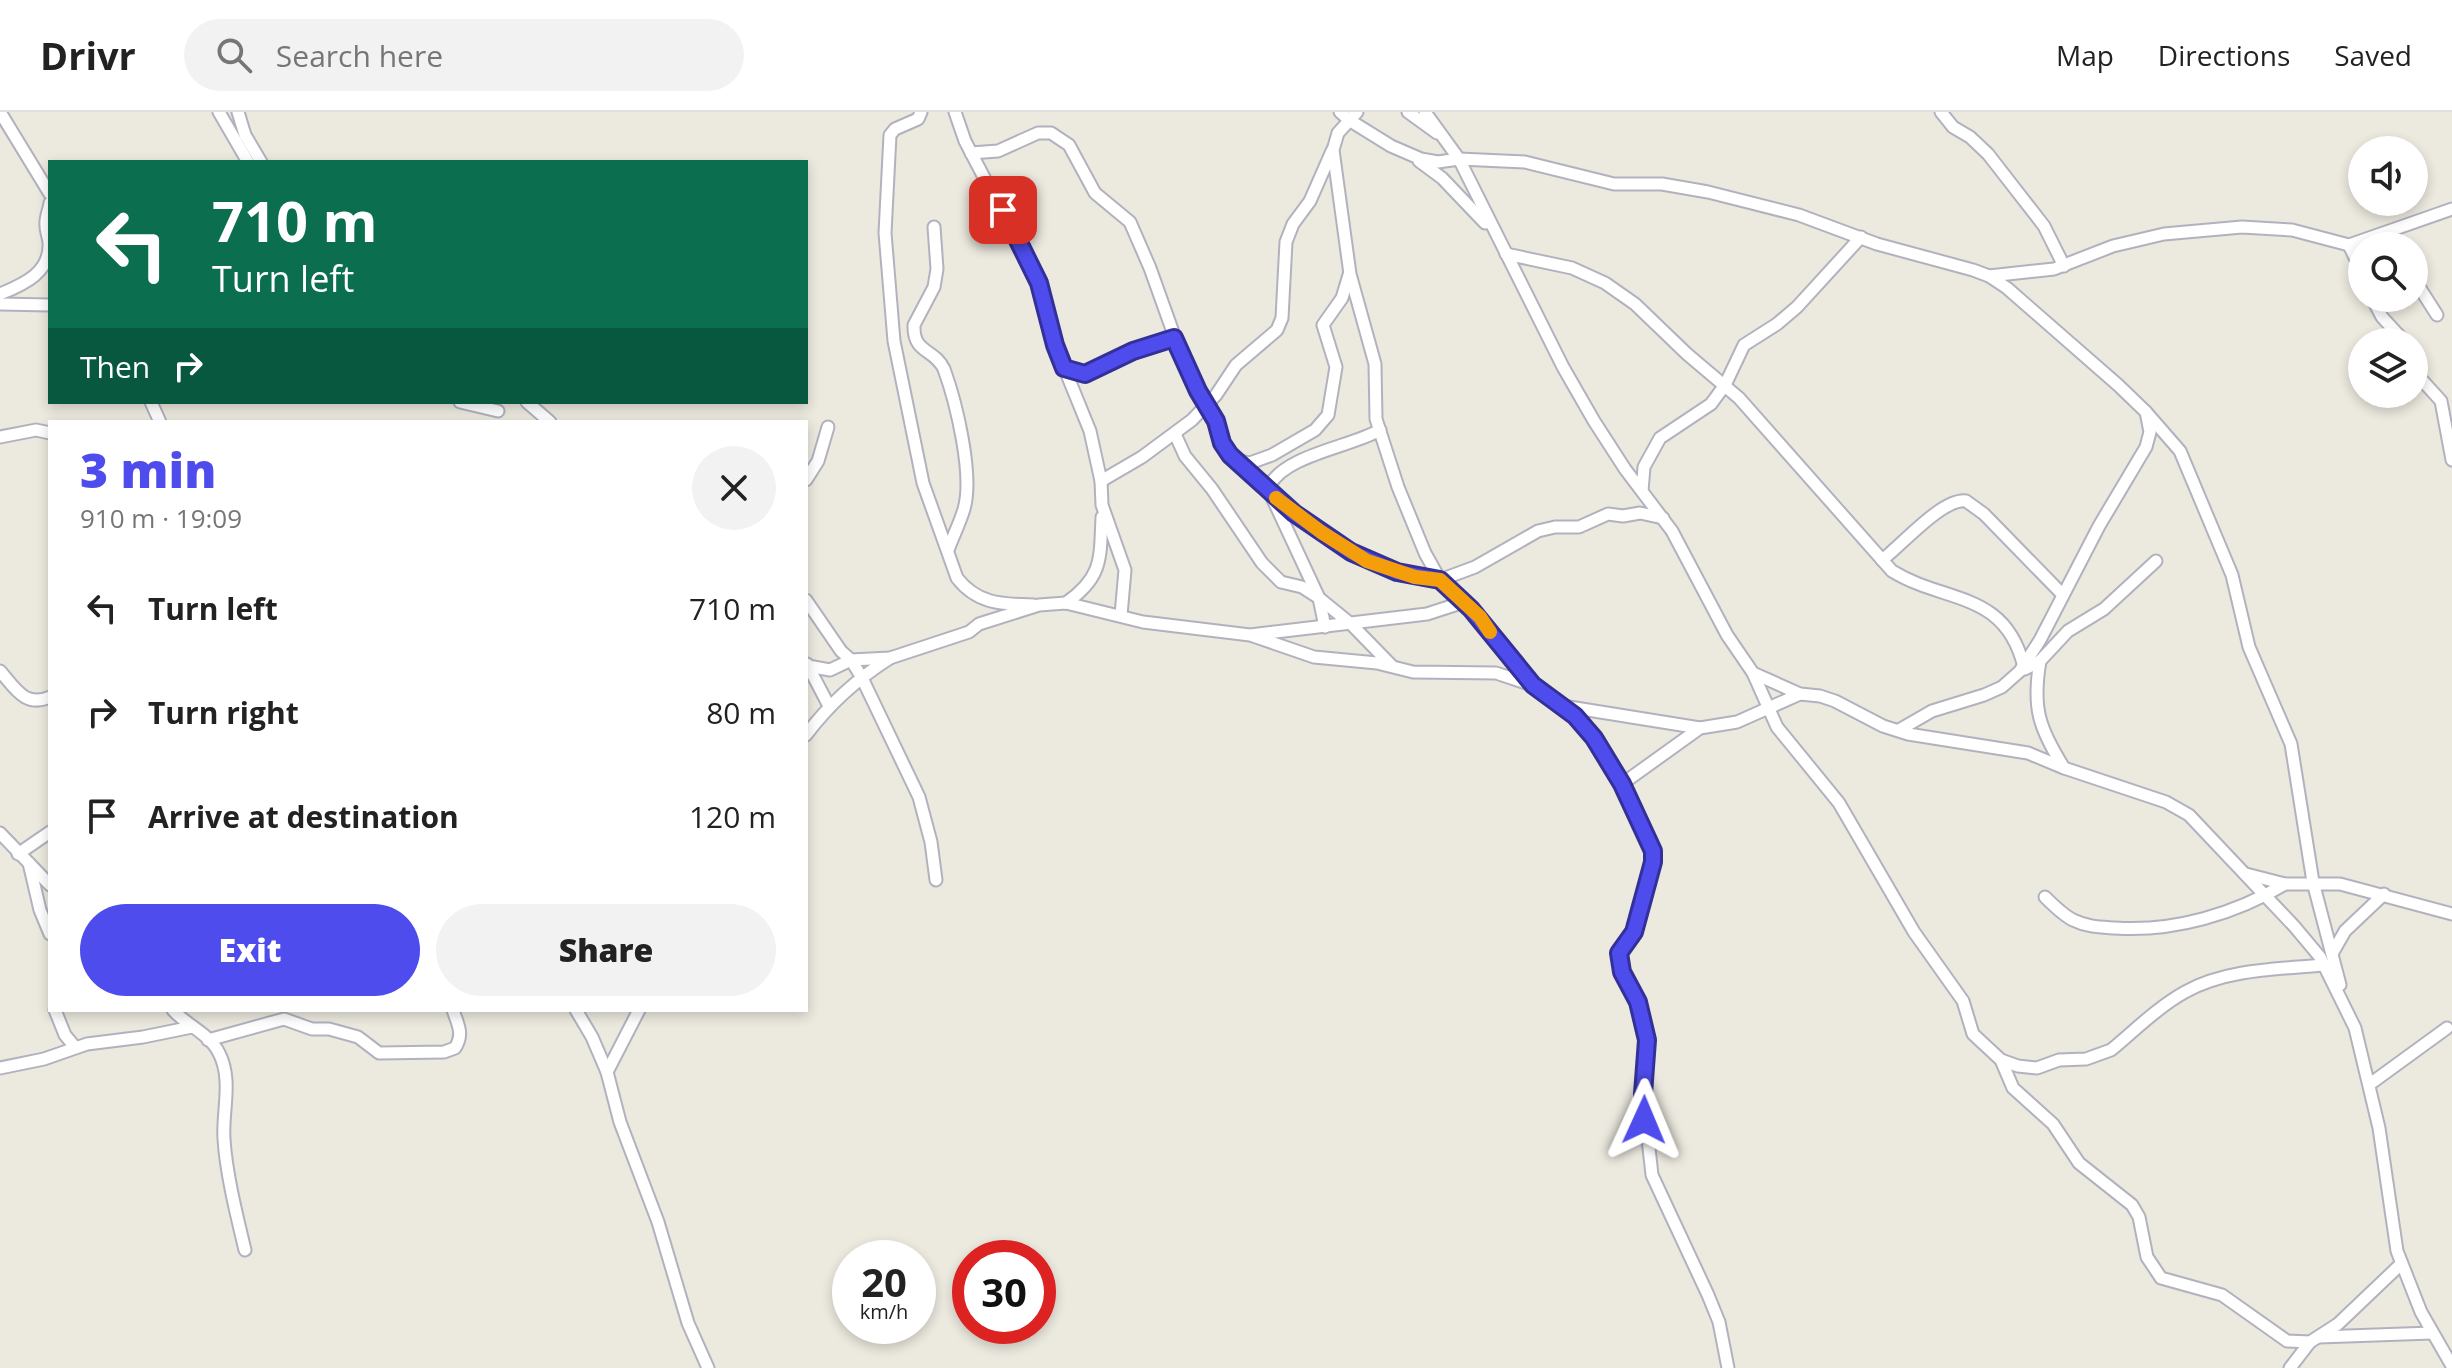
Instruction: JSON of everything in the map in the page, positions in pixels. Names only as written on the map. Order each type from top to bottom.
[{"type":"street","points":[[0,112],[48,191]]},
{"type":"street","points":[[219,112],[247,160]]},
{"type":"street","points":[[238,112],[245,135],[260,160]]},
{"type":"street","points":[[921,112],[918,119],[895,129],[890,135],[886,259],[894,341],[923,483],[957,578],[974,595],[996,604],[1066,603],[1143,622],[1250,635],[1314,657],[1427,673],[1496,673],[1533,685],[1563,706],[1594,738],[1622,784],[1653,851],[1653,862],[1634,932],[1619,953],[1622,972],[1638,1002],[1647,1040],[1643,1094],[1652,1175],[1719,1322],[1728,1368]]},
{"type":"street","points":[[955,112],[971,153],[1039,283],[1055,345],[1090,431],[1101,481],[1098,564],[1089,584],[1066,603]]},
{"type":"street","points":[[1408,112],[1443,138]]},
{"type":"street","points":[[1425,112],[1459,159],[1563,367],[1608,444],[1663,518],[1727,635],[1753,673],[1777,727],[1810,765],[1854,825],[1908,921],[1963,1001],[1973,1034],[2001,1060],[2037,1068],[2059,1060],[2098,1056],[2111,1050],[2184,993],[2216,979],[2269,969],[2324,965]]},
{"type":"street","points":[[1941,112],[1953,127],[1970,137],[1988,154],[2044,226],[2064,266]]},
{"type":"street","points":[[1101,481],[1175,434],[1207,406],[1229,373],[1281,325],[1286,242],[1293,224],[1310,201],[1338,133],[1352,114],[1442,178],[1495,234]]},
{"type":"street","points":[[971,153],[998,151],[1043,133],[1051,133],[1069,145],[1095,193],[1130,222],[1174,338],[1218,426],[1222,443],[1270,493],[1321,532],[1367,561],[1415,577],[1440,580],[1475,567],[1538,531],[1579,527],[1608,514],[1623,516],[1640,513],[1663,518]]},
{"type":"street","points":[[1333,150],[1350,274],[1375,364],[1375,403],[1380,430],[1410,518],[1440,580],[1480,617],[1533,685]]},
{"type":"street","points":[[1412,156],[1438,162],[1459,159],[1525,162],[1614,184],[1662,184],[1696,190],[1799,215],[1989,276],[2007,288],[2146,412],[2180,451],[2232,575],[2249,647],[2291,744],[2313,882],[2344,1002]]},
{"type":"street","points":[[2386,232],[2452,209]]},
{"type":"street","points":[[48,213],[48,235]]},
{"type":"street","points":[[1989,276],[2064,266],[2122,243],[2164,234],[2256,226],[2292,230],[2348,245]]},
{"type":"street","points":[[934,227],[937,269],[932,293],[914,331],[919,346],[939,358],[944,369],[963,445],[965,508],[948,550]]},
{"type":"street","points":[[1642,491],[1644,467],[1660,438],[1672,427],[1711,404],[1725,385],[1744,345],[1797,307],[1861,237]]},
{"type":"street","points":[[0,294],[26,282],[43,268],[48,252]]},
{"type":"street","points":[[1506,254],[1572,268],[1613,288],[1641,309],[1687,354],[1725,385],[1892,571],[1912,583],[1968,600],[2001,621],[2018,644],[2022,669]]},
{"type":"street","points":[[1235,460],[1250,463],[1272,455],[1315,430],[1328,415],[1336,367],[1323,325],[1342,298],[1350,274]]},
{"type":"street","points":[[2428,301],[2437,315]]},
{"type":"street","points":[[0,304],[48,305]]},
{"type":"street","points":[[2379,312],[2392,328]]},
{"type":"street","points":[[1064,368],[1085,374],[1133,351],[1174,338]]},
{"type":"street","points":[[2428,387],[2441,401],[2452,460]]},
{"type":"street","points":[[468,404],[498,411]]},
{"type":"street","points":[[529,404],[548,420]]},
{"type":"street","points":[[2022,669],[2099,526],[2146,447],[2150,432],[2146,412]]},
{"type":"street","points":[[808,477],[818,461],[828,427]]},
{"type":"street","points":[[0,437],[36,430],[48,433]]},
{"type":"street","points":[[1325,627],[1319,598],[1270,493],[1272,480],[1285,469],[1380,430]]},
{"type":"street","points":[[1175,434],[1185,456],[1212,489],[1262,563],[1281,582],[1302,587],[1319,598],[1351,624],[1392,666]]},
{"type":"street","points":[[1882,560],[1953,502],[1966,501],[1984,514],[2063,595]]},
{"type":"street","points":[[1102,505],[1125,570],[1121,615]]},
{"type":"street","points":[[1899,730],[1932,711],[2002,687],[2022,669],[2040,661],[2064,635],[2104,609],[2156,561]]},
{"type":"street","points":[[1250,635],[1427,614],[1464,602]]},
{"type":"street","points":[[808,603],[861,676],[919,797],[931,842],[936,880]]},
{"type":"street","points":[[808,732],[829,706],[861,676],[890,658],[1039,605]]},
{"type":"street","points":[[808,664],[830,670],[851,660],[890,658]]},
{"type":"street","points":[[2040,661],[2036,709],[2046,739],[2064,768]]},
{"type":"street","points":[[808,666],[829,706]]},
{"type":"street","points":[[0,671],[24,698],[32,701],[48,697]]},
{"type":"street","points":[[1753,673],[1800,694],[1820,696],[1883,726],[1908,734],[2016,750],[2179,808],[2189,815],[2294,926],[2324,965],[2344,1002],[2355,1028],[2370,1084],[2397,1251],[2432,1333],[2452,1366]]},
{"type":"street","points":[[1563,706],[1700,728],[1737,722],[1800,694]]},
{"type":"street","points":[[1622,784],[1700,728]]},
{"type":"street","points":[[0,833],[48,883]]},
{"type":"street","points":[[18,854],[48,833]]},
{"type":"street","points":[[29,863],[48,929]]},
{"type":"street","points":[[2242,872],[2285,884],[2340,884],[2452,914]]},
{"type":"street","points":[[2045,897],[2071,919],[2088,926],[2139,930],[2191,923],[2266,896],[2285,884]]},
{"type":"street","points":[[2333,952],[2345,931],[2384,894]]},
{"type":"street","points":[[56,1012],[65,1035],[75,1047]]},
{"type":"street","points":[[175,1012],[208,1040],[219,1053],[223,1064],[227,1088],[225,1145],[245,1250]]},
{"type":"street","points":[[208,1040],[284,1019],[317,1030],[329,1029],[358,1037],[379,1053],[444,1052],[455,1048],[460,1040],[460,1027],[454,1012]]},
{"type":"street","points":[[577,1012],[607,1072],[620,1122],[658,1222],[688,1323],[708,1368]]},
{"type":"street","points":[[607,1072],[638,1012]]},
{"type":"street","points":[[0,1068],[44,1059],[75,1047],[192,1027]]},
{"type":"street","points":[[2370,1084],[2447,1028]]},
{"type":"street","points":[[2001,1060],[2013,1088],[2053,1124],[2079,1163],[2132,1205],[2139,1217],[2147,1257],[2161,1278],[2222,1295],[2287,1341],[2432,1333]]},
{"type":"street","points":[[2290,1368],[2314,1340],[2345,1317],[2401,1264]]},
{"type":"slow traffic","points":[[1276,498],[1367,561],[1415,577],[1440,580],[1480,617],[1490,632]]},
{"type":"route","points":[[1003,210],[1043,293],[1055,345],[1064,368],[1085,374],[1133,351],[1174,338],[1230,455],[1294,513],[1351,552],[1397,572],[1440,580],[1480,617],[1533,685],[1575,716],[1601,748],[1648,835],[1653,851],[1653,862],[1634,932],[1619,953],[1622,972],[1642,1013],[1647,1040],[1644,1120]]}]
